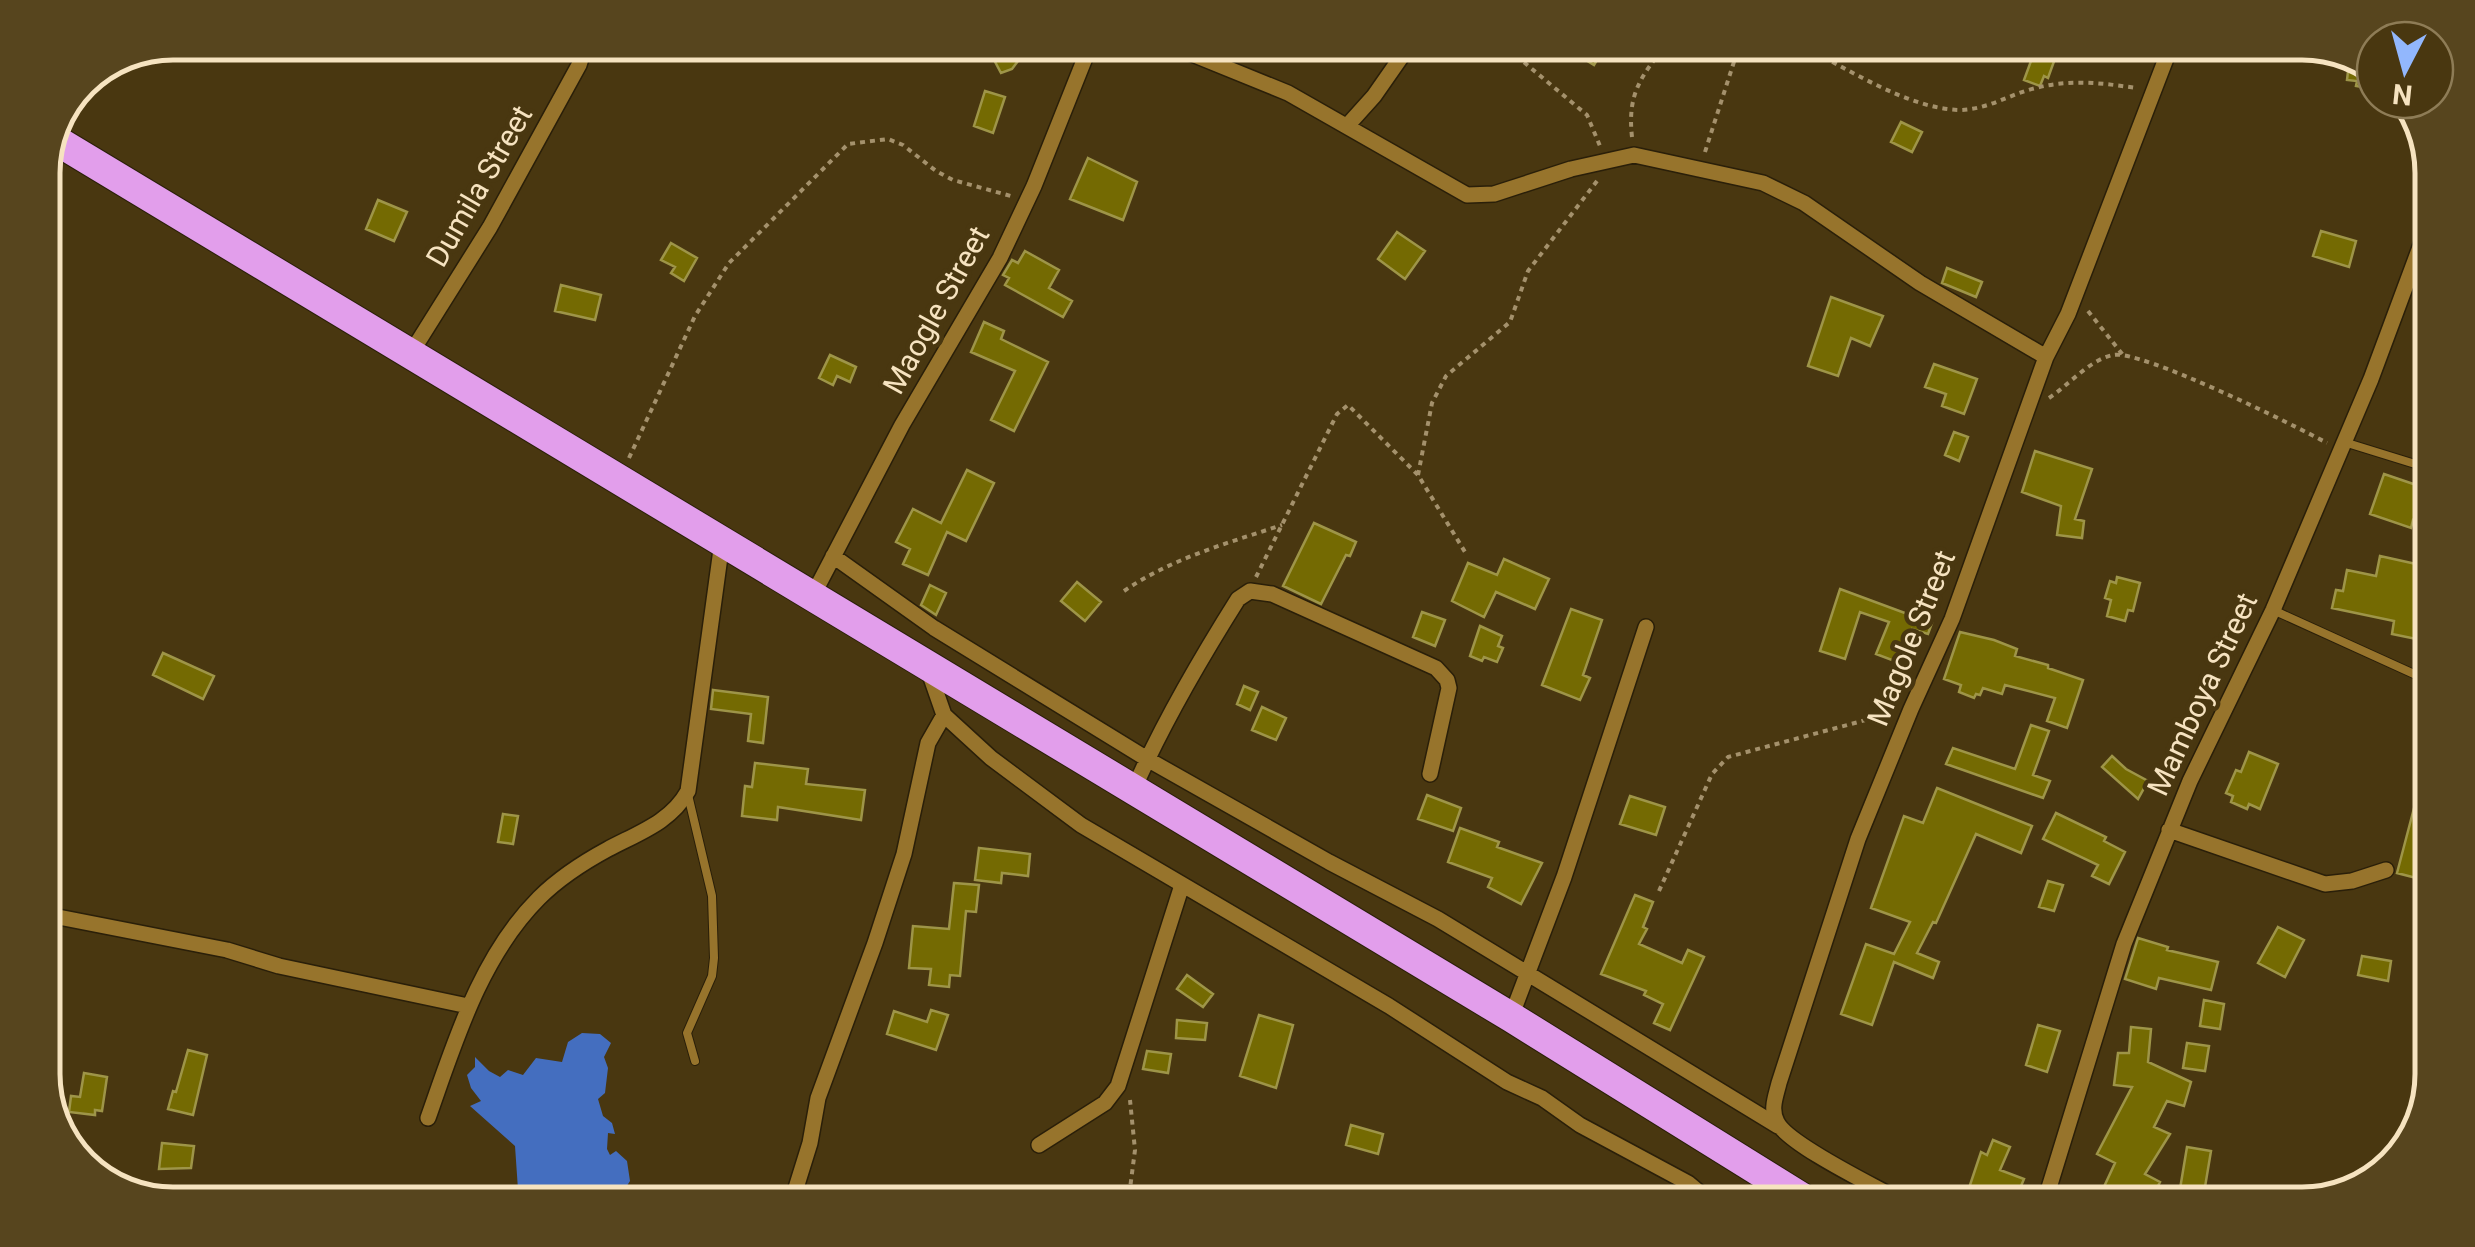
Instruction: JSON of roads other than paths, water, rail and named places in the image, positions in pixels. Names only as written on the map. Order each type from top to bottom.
[{"type":"highway","points":[[64,145],[1511,1016],[1785,1187]]},
{"type":"street","name":"Dumila Street","points":[[410,352],[490,227],[581,60]]},
{"type":"street","name":"Maogle Street","points":[[812,596],[902,425],[1000,258],[1084,60]]},
{"type":"street","points":[[1209,60],[1288,92],[1467,195],[1494,194],[1634,154],[1763,183],[1804,203],[1920,282],[2046,357]]},
{"type":"street","points":[[1347,126],[1399,60]]},
{"type":"street","name":"Magole Street","points":[[1778,1126],[1772,1110],[1779,1083],[1858,839],[1952,619],[2046,357],[2076,293],[2166,60]]},
{"type":"street","name":"Mamboya Street","points":[[2049,1187],[2124,944],[2170,830],[2273,610],[2372,379],[2415,260]]},
{"type":"street","points":[[428,1118],[468,1006],[505,942],[538,899],[606,850],[649,830],[680,806],[688,791],[722,542]]},
{"type":"street","points":[[833,556],[934,628],[1147,759],[1438,919],[1876,1187]]},
{"type":"street","points":[[1133,791],[1222,624],[1238,599],[1250,591],[1272,594],[1436,668],[1447,680],[1448,688],[1430,774]]},
{"type":"street","points":[[1511,1016],[1564,878],[1646,626]]},
{"type":"street","points":[[927,666],[944,714],[991,758],[1080,825],[1389,1006],[1506,1082],[1542,1098],[1580,1126],[1693,1187]]},
{"type":"street","points":[[797,1187],[818,1098],[904,854],[928,743],[944,714]]},
{"type":"street","points":[[2170,830],[2324,884],[2352,881],[2386,870]]},
{"type":"street","points":[[1039,1145],[1104,1102],[1118,1086],[1182,885]]},
{"type":"street","points":[[60,917],[227,950],[280,966],[468,1006]]},
{"type":"lane","points":[[2342,446],[2415,465]]},
{"type":"lane","points":[[2273,610],[2415,675]]},
{"type":"lane","points":[[688,791],[712,896],[714,958],[706,990],[687,1033],[694,1061]]},
{"type":"water","points":[[582,1033],[600,1034],[611,1043],[604,1057],[608,1068],[605,1093],[598,1099],[615,1134],[608,1133],[607,1149],[610,1155],[616,1151],[627,1161],[630,1181],[626,1187],[518,1187],[515,1146],[470,1106],[481,1101],[467,1075],[475,1067],[475,1057],[500,1077],[508,1070],[523,1075],[536,1058],[562,1062],[568,1042]]}]
